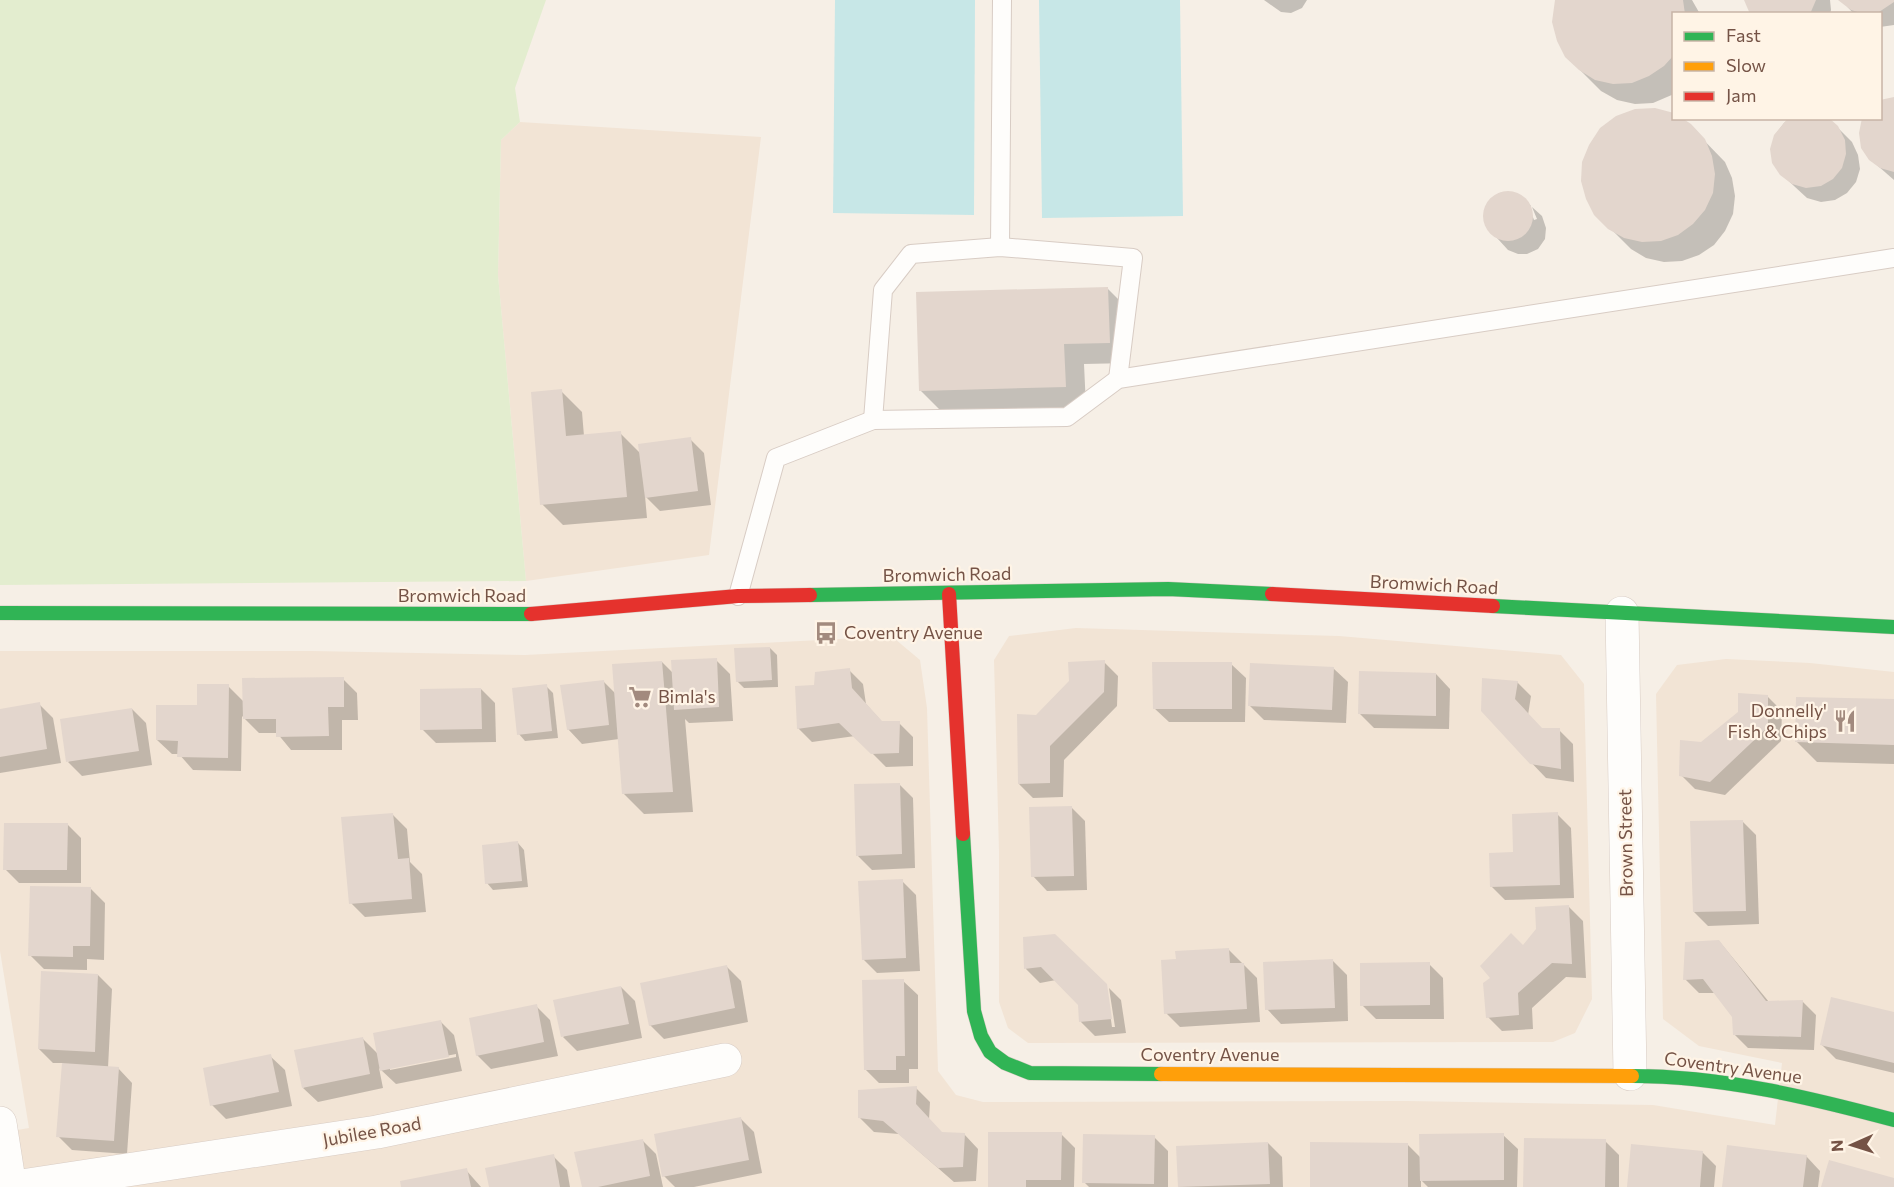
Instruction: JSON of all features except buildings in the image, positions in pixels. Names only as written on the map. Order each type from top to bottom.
[{"type":"main road","name":"Bromwich Road","points":[[0,613],[538,614],[738,596],[1167,589],[1894,627]]},
{"type":"main road","name":"Coventry Avenue","points":[[949,594],[974,1011],[982,1043],[1000,1063],[1030,1072],[1683,1076],[1809,1098],[1894,1120]]},
{"type":"street","name":"Brown Street","points":[[1622,613],[1630,1074]]},
{"type":"street","name":"Jubilee Road","points":[[15,1187],[377,1132],[725,1060]]},
{"type":"street","points":[[0,1123],[10,1187]]},
{"type":"lane","points":[[1000,247],[1002,0]]},
{"type":"lane","points":[[873,420],[883,290],[911,254],[1000,247],[1132,258],[1118,380]]},
{"type":"lane","points":[[738,596],[776,458],[873,420],[1067,417],[1118,380],[1894,258]]},
{"type":"shaded area","points":[[520,122],[761,137],[709,555],[526,581],[498,275],[501,140]]},
{"type":"shaded area","points":[[1076,628],[1339,636],[1561,655],[1584,684],[1592,999],[1575,1033],[1553,1042],[1028,1043],[1008,1028],[999,1002],[999,852],[994,660],[1009,636]]},
{"type":"shaded area","points":[[878,637],[895,639],[920,660],[927,708],[938,1071],[956,1095],[983,1102],[1406,1101],[1653,1105],[1775,1125],[1782,1063],[1699,1046],[1663,1019],[1656,694],[1677,665],[1726,659],[1810,663],[1894,672],[1894,1187],[0,1187],[0,1133],[29,1128],[0,951],[0,651],[312,651],[525,655]]},
{"type":"green space","points":[[0,0],[546,0],[515,88],[520,122],[501,140],[498,275],[526,581],[0,585]]},
{"type":"water","points":[[835,0],[975,0],[974,215],[833,213]]},
{"type":"water","points":[[1039,0],[1180,0],[1183,216],[1042,218]]},
{"type":"traffic: fast","points":[[810,595],[1168,589],[1272,594]]},
{"type":"traffic: fast","points":[[1493,606],[1894,627]]},
{"type":"traffic: fast","points":[[0,613],[531,614]]},
{"type":"traffic: fast","points":[[963,834],[974,1011],[981,1036],[990,1052],[1005,1063],[1030,1073],[1161,1074]]},
{"type":"traffic: fast","points":[[1632,1076],[1698,1080],[1764,1089],[1894,1120]]},
{"type":"traffic: slow","points":[[1161,1074],[1632,1076]]},
{"type":"traffic: jam","points":[[949,594],[963,834]]},
{"type":"traffic: jam","points":[[1272,594],[1493,606]]},
{"type":"traffic: jam","points":[[531,614],[738,596],[810,595]]},
{"type":"place","name":"Coventry Avenue","points":[[826,633]]},
{"type":"place","name":"Bimla's","points":[[640,697]]},
{"type":"place","name":"Donnelly' Fish & Chips","points":[[1845,721]]}]
